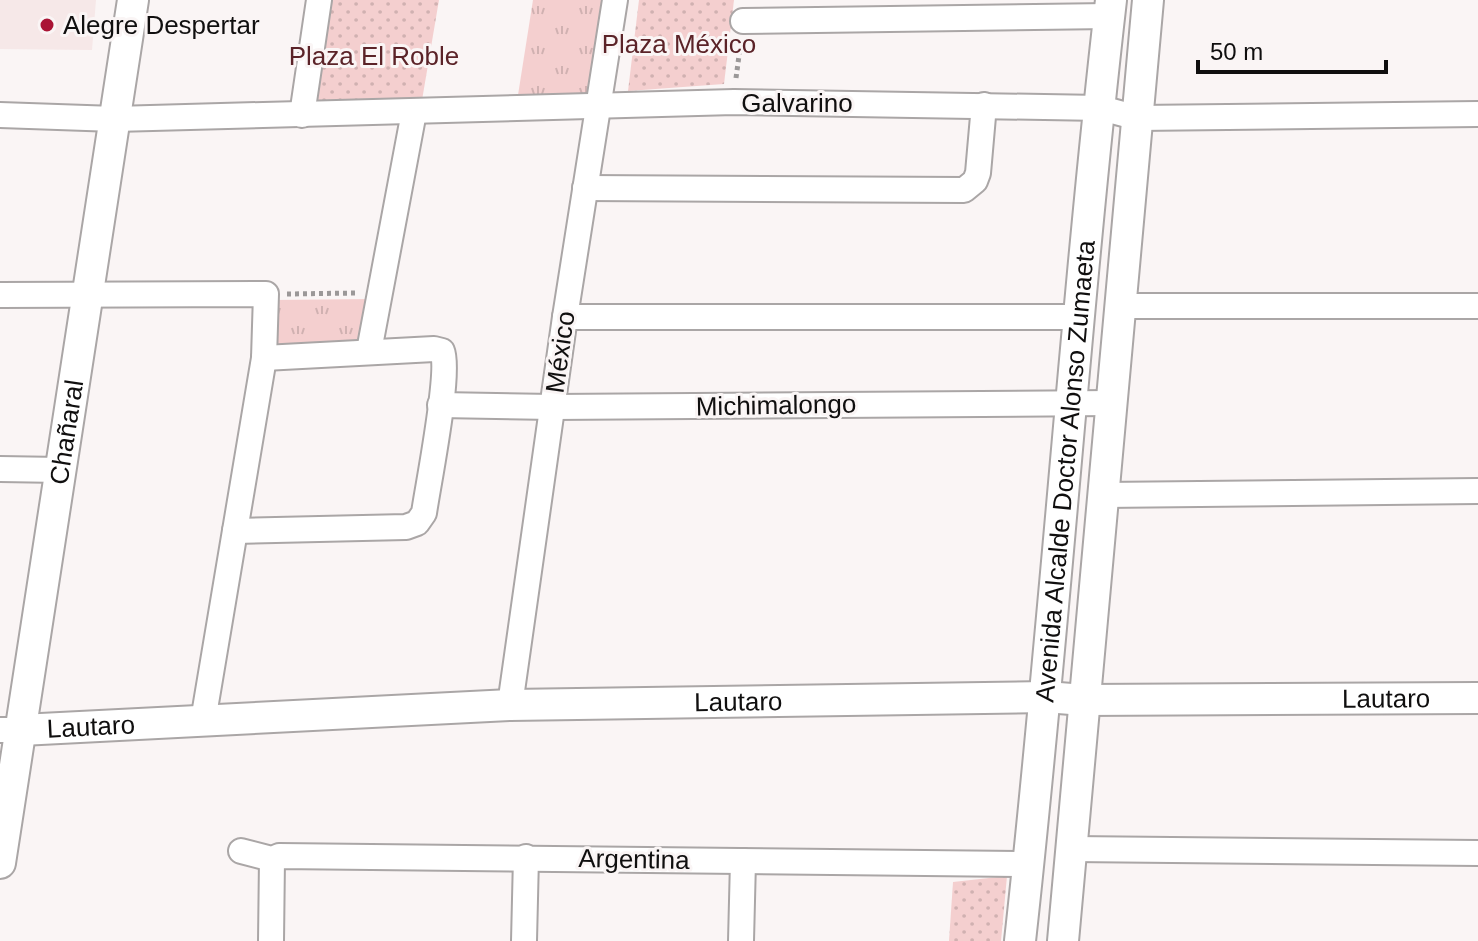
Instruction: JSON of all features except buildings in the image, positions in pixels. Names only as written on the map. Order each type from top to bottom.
[{"type":"street","name":"Chañaral","points":[[0,863],[10,730],[61,470],[133,0]]},
{"type":"street","points":[[302,115],[319,0]]},
{"type":"street","name":"México","points":[[510,705],[565,317],[615,0]]},
{"type":"street","name":"Avenida Alcalde Doctor Alonso Zumaeta","points":[[1063,941],[1148,0]]},
{"type":"street","points":[[743,21],[1110,8]]},
{"type":"street","name":"Avenida Alcalde Doctor Alonso Zumaeta","points":[[1020,941],[1046,697],[1110,8]]},
{"type":"street","name":"Galvarino","points":[[0,115],[115,119],[734,102],[1101,108],[1138,118],[1478,114]]},
{"type":"street","points":[[585,188],[964,190],[975,181],[978,173],[984,105]]},
{"type":"street","points":[[369,351],[414,112]]},
{"type":"street","points":[[0,295],[266,294],[264,358],[203,721]]},
{"type":"street","points":[[1120,306],[1478,306]]},
{"type":"street","points":[[565,317],[1080,317]]},
{"type":"street","points":[[235,531],[406,527],[417,523],[424,513],[440,405],[445,359],[442,351],[369,351],[264,358]]},
{"type":"street","name":"Michimalongo","points":[[440,405],[1112,403]]},
{"type":"street","points":[[0,469],[61,470]]},
{"type":"street","points":[[1103,495],[1478,491]]},
{"type":"street","name":"Lautaro","points":[[10,730],[510,705],[1046,697],[1084,700],[1478,698]]},
{"type":"street","points":[[1072,849],[1478,853]]},
{"type":"street","name":"Argentina","points":[[241,851],[272,859],[279,856],[526,857],[1028,864]]},
{"type":"street","points":[[524,941],[526,857]]},
{"type":"street","points":[[271,941],[272,859]]},
{"type":"street","points":[[741,941],[743,861]]},
{"type":"path","points":[[734,102],[743,21]]},
{"type":"path","points":[[266,294],[381,293]]},
{"type":"shaded area","name":"Alegre Despertar","points":[[0,0],[96,0],[92,50],[0,49]]},
{"type":"green space","name":"Plaza El Roble","points":[[328,0],[439,0],[420,112],[308,112]]},
{"type":"green space","points":[[533,0],[619,0],[607,95],[518,95]]},
{"type":"green space","name":"Plaza México","points":[[639,0],[734,0],[724,84],[628,91]]},
{"type":"green space","points":[[371,299],[360,347],[269,353],[273,300]]},
{"type":"green space","points":[[1007,876],[1001,941],[949,941],[953,882]]},
{"type":"place","name":"Alegre Despertar","points":[[47,25]]}]
